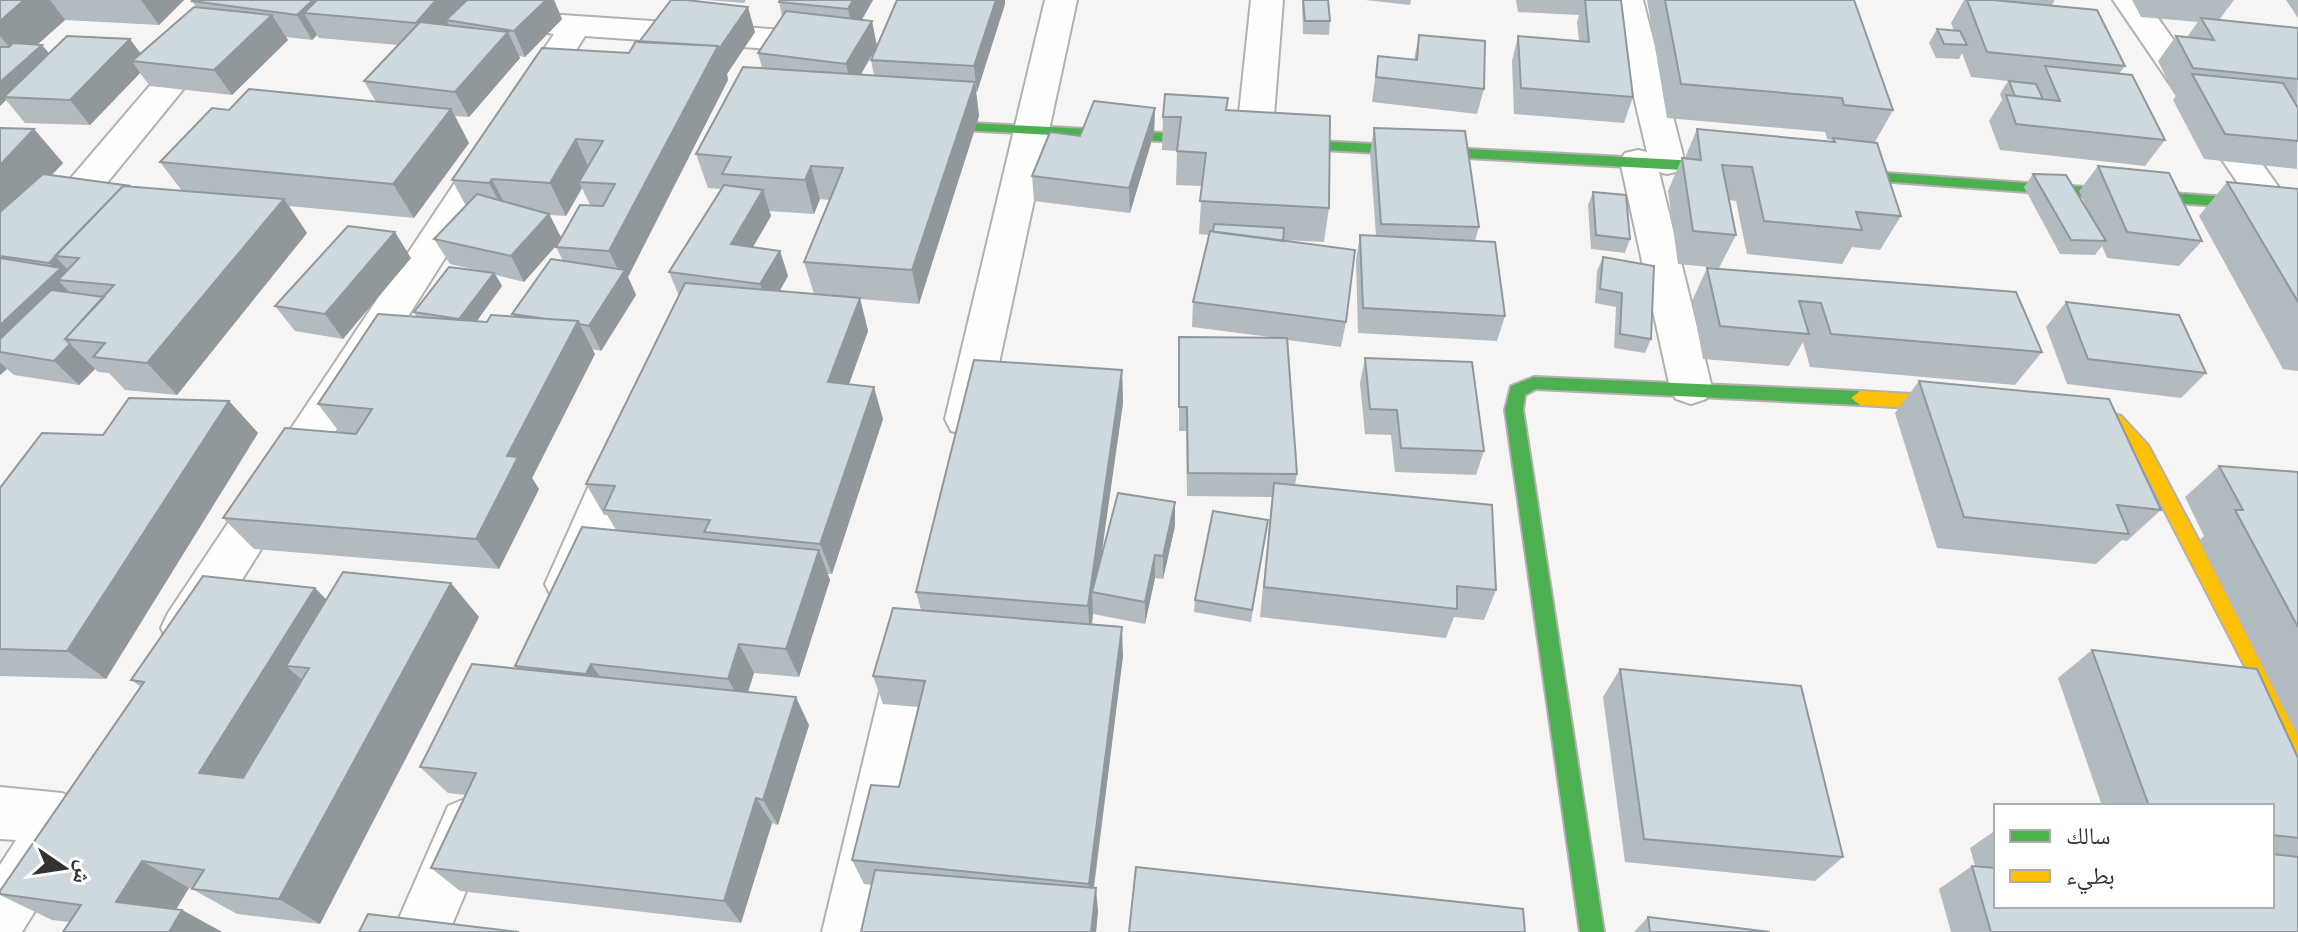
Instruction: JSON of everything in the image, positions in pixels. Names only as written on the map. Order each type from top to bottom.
[{"type":"street","points":[[514,21],[575,26],[792,60],[815,0]]},
{"type":"street","points":[[958,455],[1061,0]]},
{"type":"street","points":[[1254,141],[1267,0]]},
{"type":"street","points":[[1627,0],[1691,388]]},
{"type":"street","points":[[2129,0],[2285,206]]},
{"type":"street","points":[[0,287],[249,2]]},
{"type":"street","points":[[164,661],[575,26]]},
{"type":"street","points":[[891,122],[1762,170]]},
{"type":"street","points":[[1810,173],[2285,206]]},
{"type":"street","points":[[1592,932],[1514,410],[1517,391],[1534,383],[1691,388],[1984,405]]},
{"type":"street","points":[[2046,409],[2077,410],[2115,421],[2142,450],[2298,749]]},
{"type":"street","points":[[551,626],[638,422]]},
{"type":"street","points":[[850,932],[923,609]]},
{"type":"street","points":[[421,932],[483,786]]},
{"type":"street","points":[[0,813],[75,799],[0,915]]},
{"type":"building","points":[[0,0],[24,0],[0,21]]},
{"type":"building","points":[[193,0],[313,0],[297,15]]},
{"type":"building","points":[[317,0],[436,0],[416,23],[304,13]]},
{"type":"building","points":[[467,0],[546,0],[514,31],[446,20]]},
{"type":"building","points":[[671,0],[748,7],[719,49],[718,46],[639,42]]},
{"type":"building","points":[[780,0],[853,0],[848,9]]},
{"type":"building","points":[[897,0],[996,0],[974,66],[871,60]]},
{"type":"building","points":[[1303,0],[1328,0],[1330,21],[1305,21]]},
{"type":"building","points":[[1585,0],[1621,0],[1633,97],[1521,88],[1518,36],[1589,42]]},
{"type":"building","points":[[1665,0],[1854,0],[1893,110],[1844,105],[1842,98],[1681,84]]},
{"type":"building","points":[[1967,0],[2097,10],[2125,66],[1987,52]]},
{"type":"building","points":[[194,7],[272,15],[214,70],[132,61]]},
{"type":"building","points":[[786,11],[872,21],[846,64],[758,53]]},
{"type":"building","points":[[2201,18],[2298,28],[2298,79],[2193,68],[2176,36],[2214,40]]},
{"type":"building","points":[[420,22],[508,32],[455,92],[364,81]]},
{"type":"building","points":[[1937,29],[1960,31],[1967,45],[1944,44]]},
{"type":"building","points":[[1419,35],[1485,41],[1484,89],[1376,77],[1378,56],[1417,60]]},
{"type":"building","points":[[67,36],[130,39],[70,100],[4,97]]},
{"type":"building","points":[[636,41],[718,46],[609,251],[556,247],[580,205],[603,206],[615,184],[579,182],[603,141],[576,139],[550,183],[452,180],[542,48],[629,53]]},
{"type":"building","points":[[13,43],[42,45],[0,82],[0,47],[9,47]]},
{"type":"building","points":[[2045,66],[2132,75],[2165,140],[2016,124],[2006,95],[2060,101]]},
{"type":"building","points":[[743,67],[975,82],[912,270],[804,262],[843,168],[811,166],[805,180],[722,174],[731,157],[696,154]]},
{"type":"building","points":[[2192,74],[2283,83],[2298,108],[2298,141],[2225,134]]},
{"type":"building","points":[[2009,81],[2036,84],[2043,99],[2015,96]]},
{"type":"building","points":[[249,89],[451,109],[393,184],[160,162],[212,108],[229,110]]},
{"type":"building","points":[[1165,94],[1228,98],[1226,110],[1330,116],[1329,208],[1200,201],[1206,153],[1177,151],[1181,117],[1163,117]]},
{"type":"building","points":[[1094,101],[1155,108],[1129,188],[1032,176],[1050,132],[1080,136]]},
{"type":"building","points":[[0,128],[34,129],[0,165]]},
{"type":"building","points":[[1374,128],[1465,131],[1479,227],[1381,224]]},
{"type":"building","points":[[1697,129],[1877,143],[1901,216],[1856,212],[1862,230],[1764,221],[1752,167],[1722,165],[1736,235],[1693,231],[1682,158],[1701,160]]},
{"type":"building","points":[[2098,166],[2169,173],[2202,241],[2127,232]]},
{"type":"building","points":[[43,174],[131,186],[123,186],[49,263],[0,256],[0,212]]},
{"type":"building","points":[[2033,174],[2066,175],[2106,241],[2071,240]]},
{"type":"building","points":[[2227,182],[2298,189],[2298,302]]},
{"type":"building","points":[[724,185],[763,190],[731,244],[780,251],[760,284],[669,272]]},
{"type":"building","points":[[123,186],[284,199],[147,363],[93,357],[105,343],[65,339],[114,285],[58,280],[79,258],[55,256]]},
{"type":"building","points":[[1593,192],[1626,195],[1630,239],[1596,235]]},
{"type":"building","points":[[477,194],[549,214],[511,256],[434,239]]},
{"type":"building","points":[[1214,224],[1284,228],[1283,241],[1213,232]]},
{"type":"building","points":[[348,226],[395,232],[325,314],[275,306]]},
{"type":"building","points":[[1210,231],[1355,250],[1346,322],[1193,302]]},
{"type":"building","points":[[1360,235],[1495,242],[1505,316],[1363,308]]},
{"type":"building","points":[[1603,257],[1654,266],[1651,339],[1620,334],[1622,293],[1600,289]]},
{"type":"building","points":[[0,258],[61,268],[0,325]]},
{"type":"building","points":[[551,259],[625,270],[589,326],[578,321],[512,314]]},
{"type":"building","points":[[449,267],[494,273],[459,319],[414,312]]},
{"type":"building","points":[[1707,268],[2016,292],[2042,352],[1831,334],[1821,303],[1799,301],[1809,334],[1720,326]]},
{"type":"building","points":[[685,283],[860,298],[828,382],[874,387],[820,544],[704,532],[710,520],[604,510],[615,486],[586,484]]},
{"type":"building","points":[[51,290],[104,297],[65,339],[70,344],[54,361],[0,352],[0,339]]},
{"type":"building","points":[[2066,302],[2179,315],[2206,373],[2088,359]]},
{"type":"building","points":[[378,314],[487,322],[491,315],[578,321],[507,456],[518,457],[476,539],[223,518],[285,428],[356,434],[372,409],[318,404]]},
{"type":"building","points":[[1179,337],[1287,338],[1297,474],[1188,473],[1187,407],[1179,407]]},
{"type":"building","points":[[1365,358],[1472,362],[1484,451],[1401,448],[1397,410],[1370,409]]},
{"type":"building","points":[[974,360],[1122,370],[1088,606],[916,592]]},
{"type":"building","points":[[1919,381],[2109,399],[2161,510],[2117,505],[2129,534],[1964,517]]},
{"type":"building","points":[[129,398],[229,401],[67,651],[0,649],[0,488],[42,433],[103,435]]},
{"type":"building","points":[[2219,466],[2298,472],[2298,627],[2235,510],[2243,510]]},
{"type":"building","points":[[1274,483],[1492,505],[1496,590],[1457,586],[1457,609],[1264,587]]},
{"type":"building","points":[[1118,493],[1175,502],[1163,556],[1155,555],[1145,602],[1092,592]]},
{"type":"building","points":[[1213,511],[1268,520],[1252,610],[1195,600]]},
{"type":"building","points":[[582,527],[819,550],[786,649],[739,644],[728,679],[591,664],[586,674],[515,666]]},
{"type":"building","points":[[343,572],[451,583],[279,899],[192,889],[204,870],[142,861],[116,902],[182,910],[169,932],[63,932],[81,905],[0,894],[144,682],[131,680],[203,576],[315,588],[199,773],[243,778],[309,668],[286,666]]},
{"type":"building","points":[[893,608],[1122,627],[1089,884],[852,860],[871,785],[899,787],[925,681],[873,676]]},
{"type":"building","points":[[2092,650],[2257,669],[2298,758],[2298,838],[2274,835],[2274,804],[2148,804]]},
{"type":"building","points":[[472,664],[796,697],[763,800],[756,798],[724,901],[431,868],[476,773],[420,767]]},
{"type":"building","points":[[1620,669],[1801,686],[1843,857],[1644,839]]},
{"type":"building","points":[[2274,854],[2298,857],[2298,932],[1991,932],[1972,866],[1994,868],[1994,908],[2274,908]]},
{"type":"building","points":[[1136,867],[1523,909],[1525,932],[1129,932]]},
{"type":"building","points":[[875,870],[1096,888],[1091,932],[861,932]]},
{"type":"building","points":[[368,914],[519,932],[359,932]]},
{"type":"building","points":[[1648,917],[1770,932],[1650,932]]},
{"type":"traffic: fast","points":[[915,124],[1737,168]]},
{"type":"traffic: fast","points":[[1830,174],[2298,207]]},
{"type":"traffic: fast","points":[[1592,932],[1514,410],[1517,391],[1534,383],[1860,398]]},
{"type":"traffic: slow","points":[[1860,398],[1963,404]]},
{"type":"traffic: slow","points":[[2072,410],[2115,421],[2142,450],[2298,749]]}]
